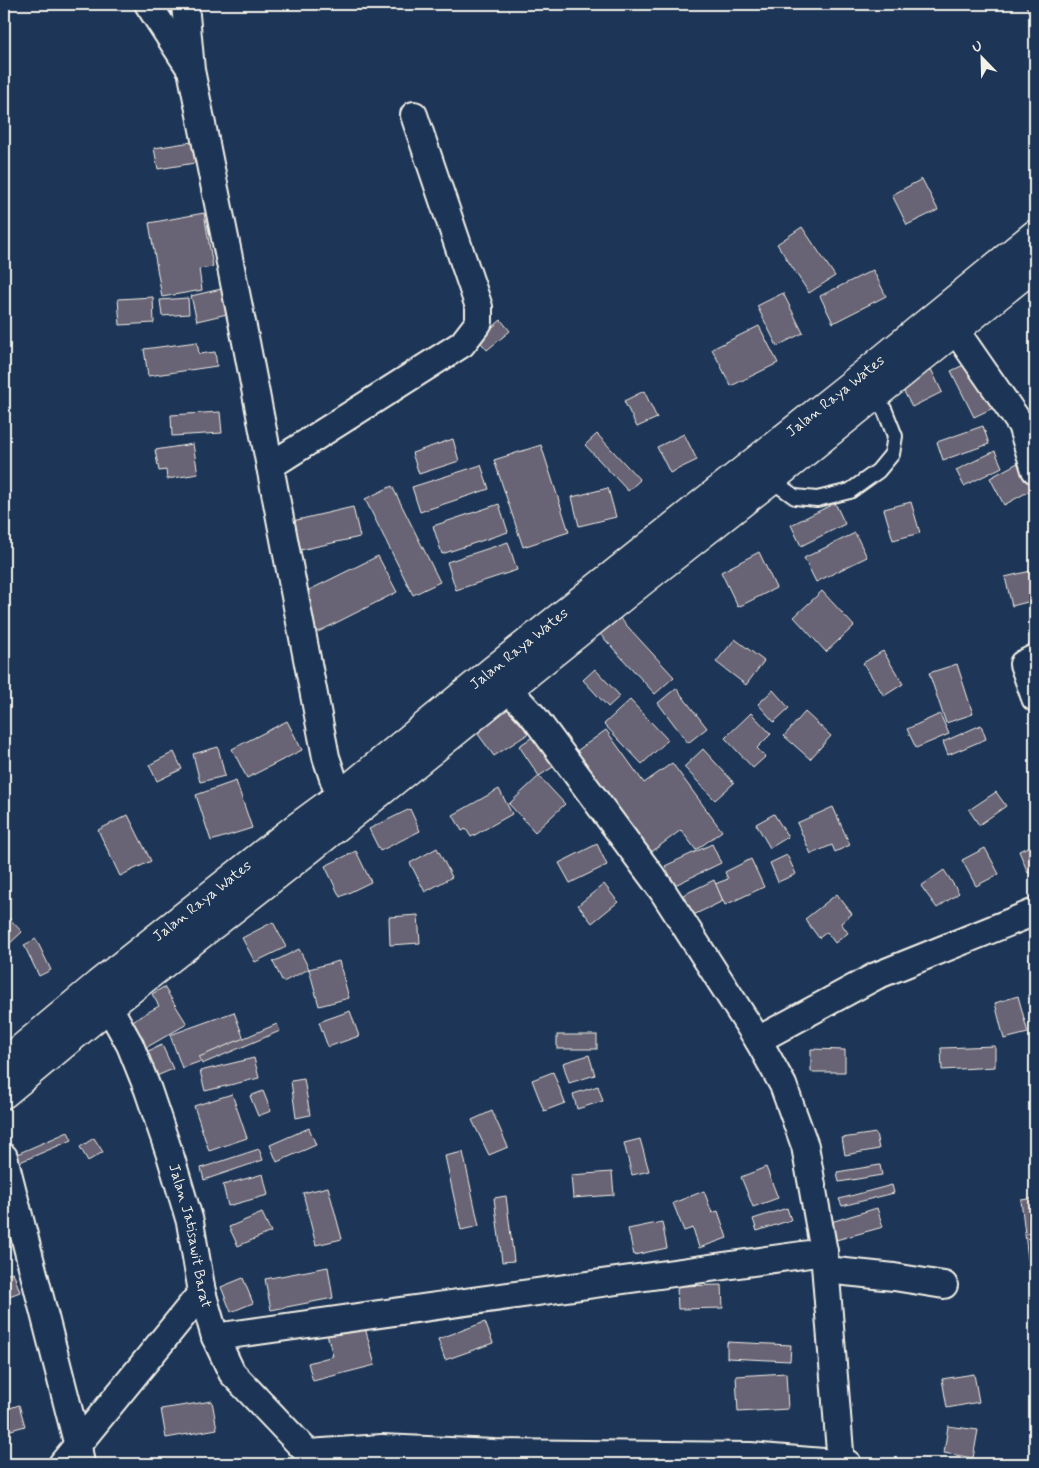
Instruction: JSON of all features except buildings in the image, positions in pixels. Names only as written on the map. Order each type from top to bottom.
[{"type":"highway","name":"Jalan Raya Wates","points":[[4,1094],[101,998],[287,835],[339,796],[1035,234]]},
{"type":"highway","name":"Jalan Raya Wates","points":[[4,1063],[101,998],[509,690],[1035,266]]},
{"type":"street","points":[[148,4],[191,70]]},
{"type":"street","points":[[185,4],[191,70],[326,757],[339,796]]},
{"type":"street","points":[[270,466],[462,344],[479,322],[479,308],[414,115]]},
{"type":"street","points":[[956,330],[1020,425],[1035,470]]},
{"type":"street","points":[[1035,658],[1023,664],[1035,698]]},
{"type":"street","points":[[509,690],[534,718],[662,890],[758,1040],[783,1085],[805,1146],[825,1261],[841,1464]]},
{"type":"street","points":[[758,1040],[876,976],[1035,912]]},
{"type":"street","name":"Jalan Jatisawit Barat","points":[[101,998],[130,1045],[148,1090],[171,1158],[190,1222],[202,1292],[215,1337],[232,1373],[312,1459]]},
{"type":"street","points":[[4,1157],[74,1458]]},
{"type":"street","points":[[215,1337],[825,1261],[894,1277],[944,1285]]},
{"type":"street","points":[[74,1458],[202,1292]]},
{"type":"street","points":[[312,1459],[382,1448],[593,1459],[750,1456],[848,1464]]},
{"type":"lane","points":[[771,480],[795,497],[817,499],[850,491],[878,471],[892,454],[895,436],[885,410],[876,395]]}]
